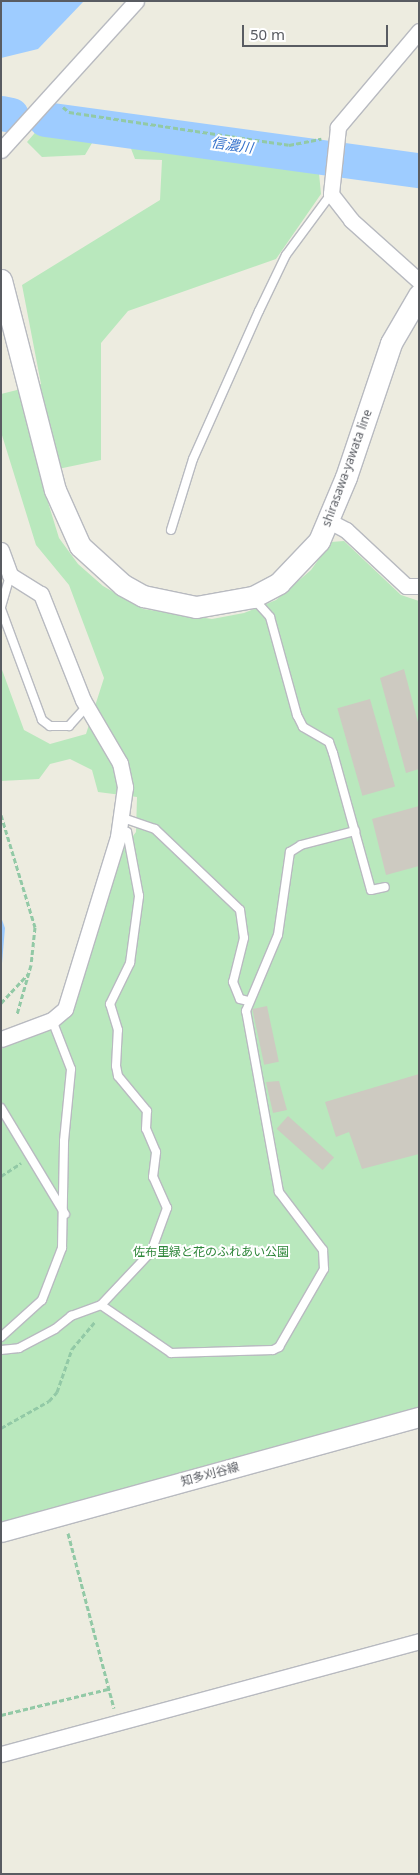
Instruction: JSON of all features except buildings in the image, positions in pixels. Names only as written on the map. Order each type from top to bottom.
[{"type":"main road","name":"shirasawa-yawata line","points":[[1,280],[55,490],[80,546],[123,585],[150,598],[196,607],[254,597],[294,570],[330,521],[390,343],[419,295]]},
{"type":"street","points":[[1,150],[136,1]]},
{"type":"street","points":[[419,31],[338,127],[331,194],[351,220],[419,281]]},
{"type":"street","points":[[330,521],[346,530],[406,586],[419,586]]},
{"type":"street","points":[[1,550],[10,574],[41,594],[86,707],[120,763],[125,787],[120,822],[64,1008],[52,1020],[1,1039]]},
{"type":"street","name":"知多刈谷線","points":[[1,1532],[419,1417]]},
{"type":"street","points":[[1,1754],[419,1641]]},
{"type":"lane","points":[[171,530],[192,460],[286,254],[331,194]]},
{"type":"lane","points":[[10,574],[1,608],[42,720],[50,726],[68,726],[86,707]]},
{"type":"lane","points":[[254,597],[270,617],[297,715],[303,727],[329,742],[371,890],[386,887]]},
{"type":"lane","points":[[120,822],[155,829],[240,910],[244,938],[233,982],[240,999],[248,1000]]},
{"type":"lane","points":[[1,1350],[19,1348],[56,1329],[71,1316],[104,1307],[151,1252],[167,1208],[154,1177],[156,1152],[146,1129],[147,1111],[118,1076],[116,1066],[118,1030],[110,1004],[130,963],[139,896],[128,832],[120,822]]},
{"type":"lane","points":[[104,1307],[171,1352],[273,1350],[279,1347],[324,1269],[323,1250],[279,1192],[249,1039],[248,1000],[278,934],[290,852],[301,845],[355,832]]},
{"type":"lane","points":[[1,1337],[42,1300],[53,1280],[62,1248],[65,1214],[64,1141],[71,1069],[52,1020]]},
{"type":"lane","points":[[1,1108],[65,1214]]},
{"type":"path","points":[[50,96],[69,112],[289,145],[336,143]]},
{"type":"path","points":[[1,815],[35,927],[29,974],[15,1017]]},
{"type":"path","points":[[1,1003],[29,974]]},
{"type":"path","points":[[1,1176],[29,1156]]},
{"type":"path","points":[[1,1428],[49,1401],[57,1392],[72,1349],[104,1307]]},
{"type":"path","points":[[64,1514],[118,1723]]},
{"type":"path","points":[[1,1715],[108,1689]]},
{"type":"green space","name":"佐布里緑と花のふれあい公園","points":[[53,112],[192,134],[318,163],[321,194],[276,259],[128,311],[101,343],[101,460],[39,473],[59,538],[78,564],[103,586],[143,609],[212,619],[244,613],[276,600],[311,570],[331,542],[344,541],[401,595],[419,601],[419,1417],[1,1532],[1,1049],[47,1030],[72,1011],[108,889],[124,848],[136,832],[137,797],[98,792],[92,770],[70,759],[50,764],[39,779],[1,781],[1,667],[24,730],[50,744],[86,734],[104,678],[69,585],[36,545],[1,432],[1,394],[41,384],[22,285],[160,200],[162,160],[135,159],[125,133],[99,131],[85,155],[42,157],[27,142]]},
{"type":"water","points":[[1,1],[84,1],[38,49],[1,58]]},
{"type":"water","points":[[1,917],[5,928],[1,975]]},
{"type":"waterway","name":"信濃川","points":[[1,113],[11,115]]},
{"type":"waterway","name":"信濃川","points":[[45,119],[419,170]]}]
